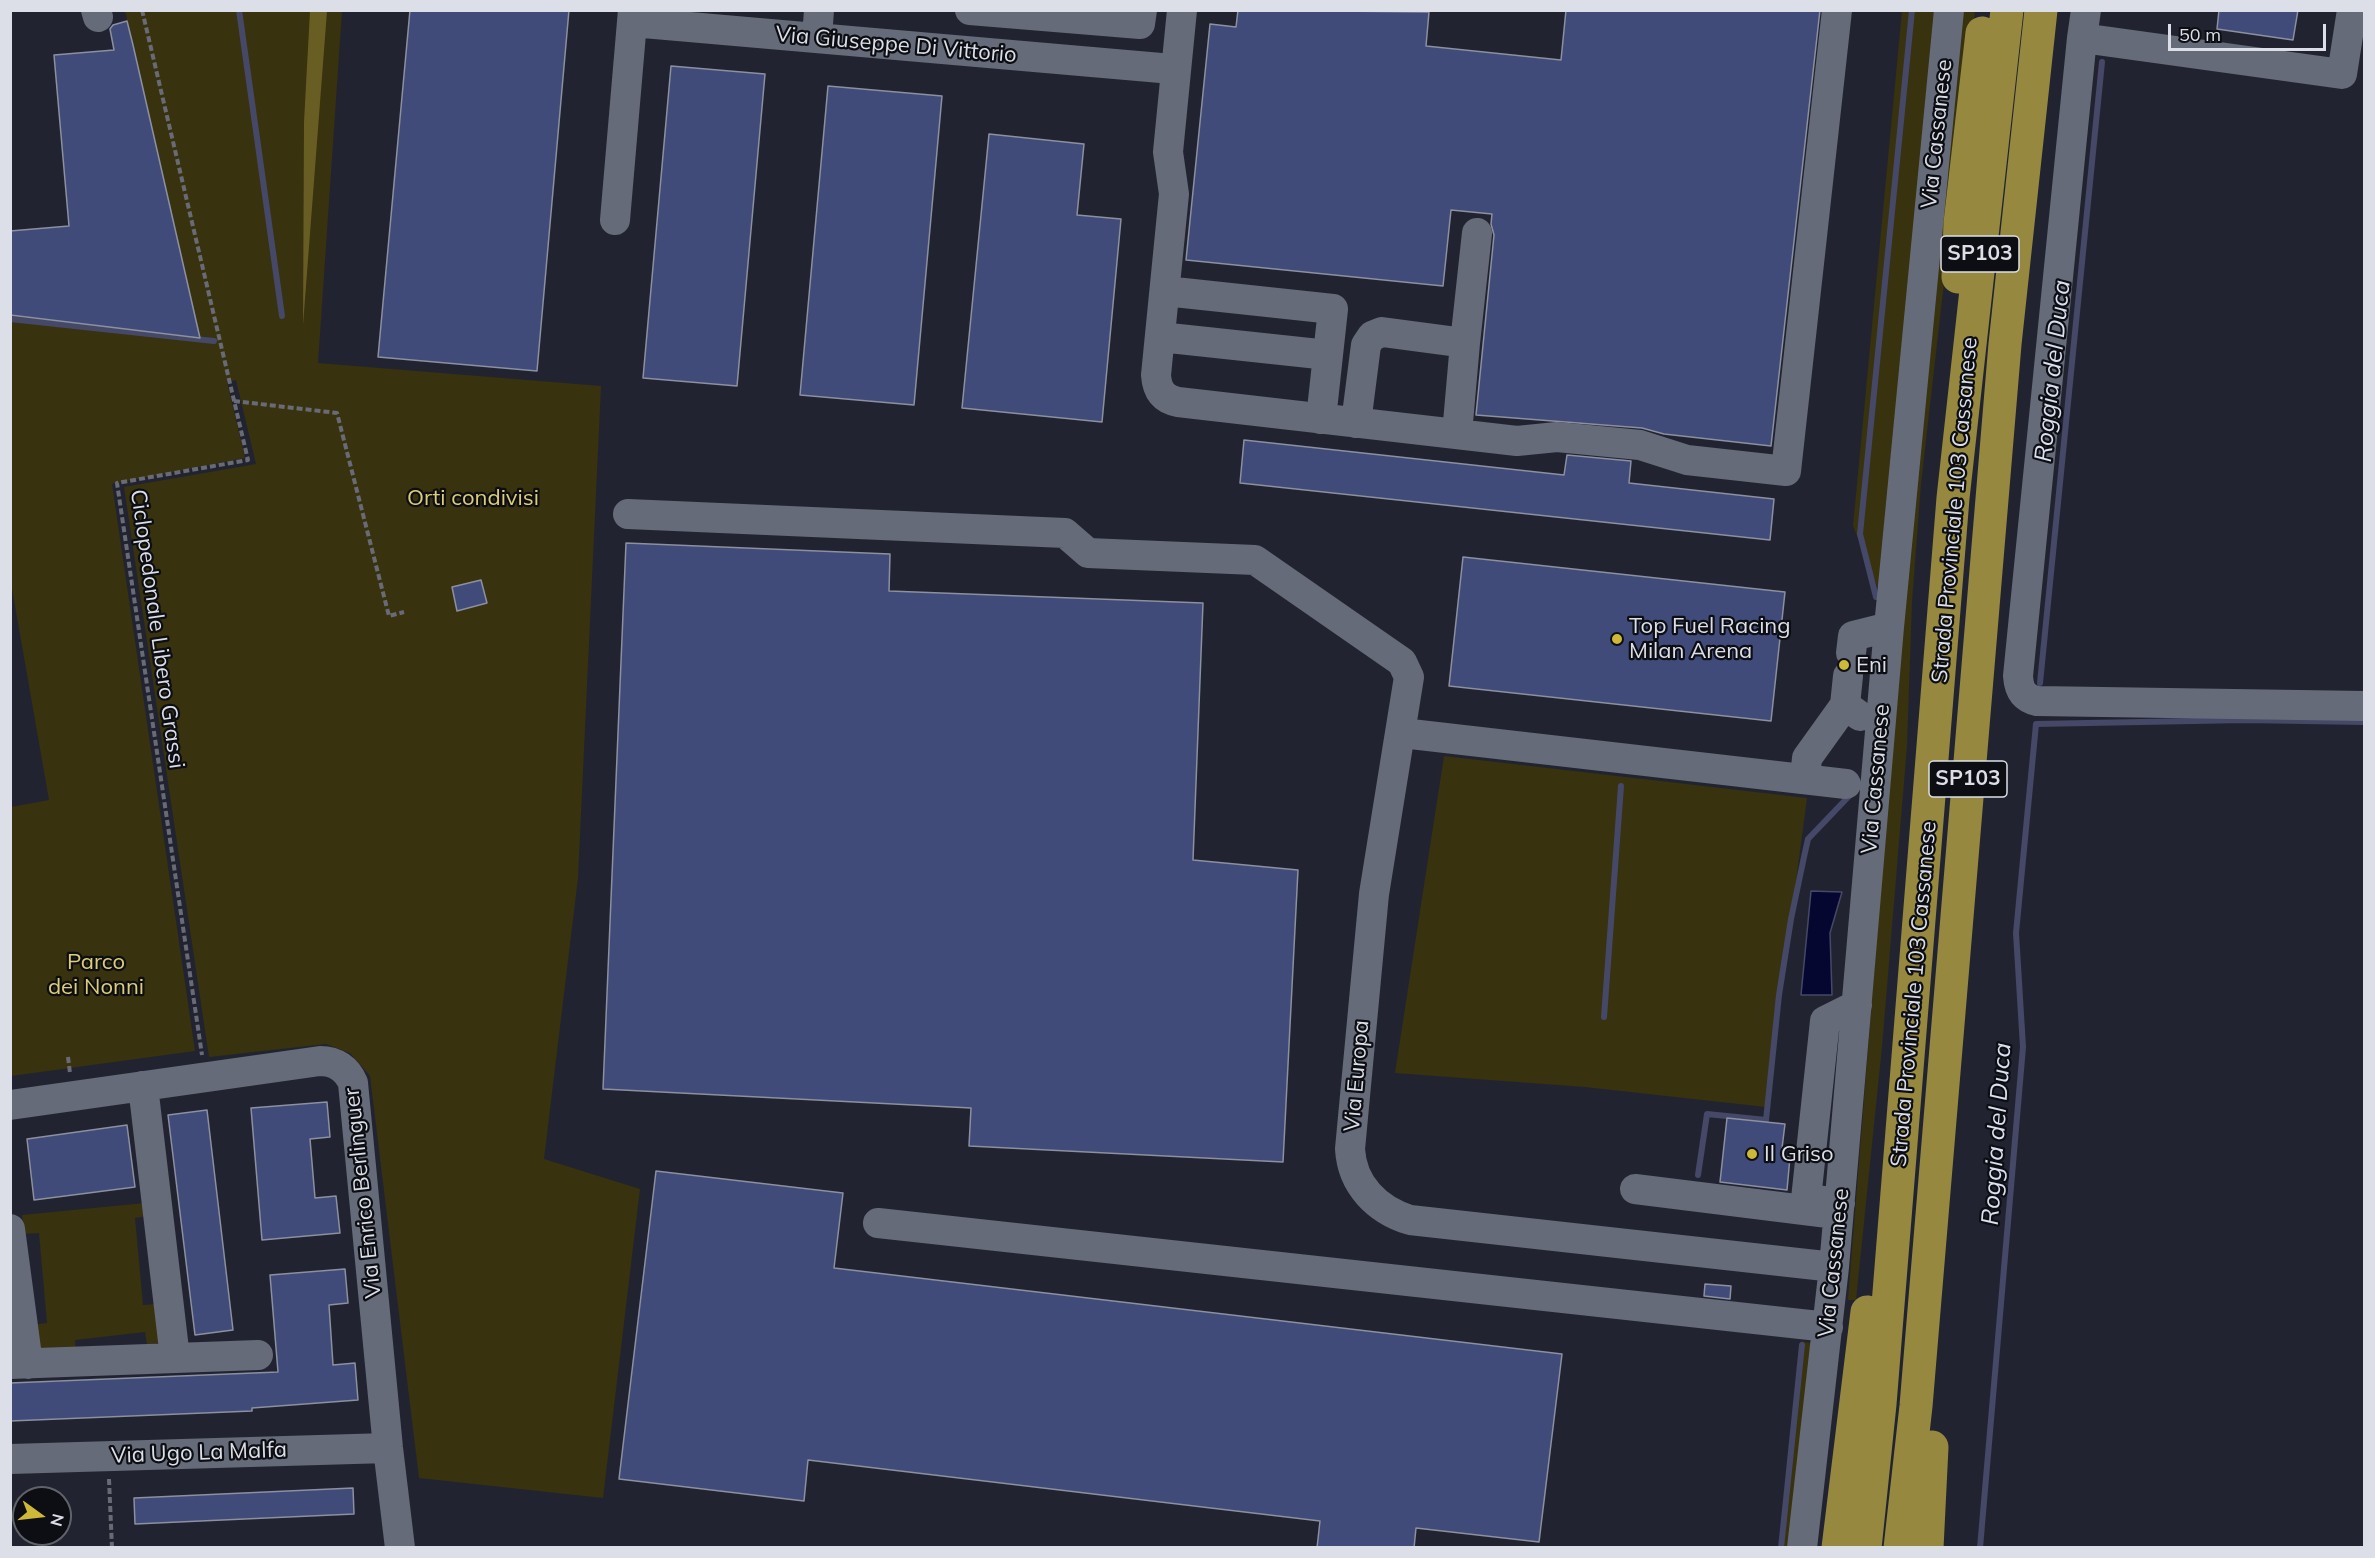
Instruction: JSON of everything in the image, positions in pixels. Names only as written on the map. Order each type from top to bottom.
[{"type":"highway","name":"SP103","points":[[1953,498],[1960,223],[1984,10]]},
{"type":"highway","name":"Strada Provinciale 103 Cassanese","points":[[1865,1548],[1881,1392],[1919,945],[1953,498],[2007,10]]},
{"type":"highway","name":"Strada Provinciale 103 Cassanese","points":[[1900,1548],[1916,1406],[2005,344],[2041,10]]},
{"type":"highway","name":"SP103","points":[[1927,1548],[1937,1367],[1974,921],[1971,739]]},
{"type":"highway","name":"SP103","points":[[1838,1548],[1861,1356],[1919,945]]},
{"type":"street","points":[[968,51],[970,11],[1140,24],[1142,10]]},
{"type":"street","points":[[1182,10],[1168,152],[1174,194],[1157,384],[1169,400],[1517,441],[1557,437],[1640,445],[1688,460],[1786,471],[1837,10]]},
{"type":"street","name":"Via Cassanese","points":[[1802,1548],[1840,1209],[1889,627],[1949,10]]},
{"type":"street","points":[[2352,10],[2342,74],[2084,24],[2018,676],[2019,688],[2027,698],[2037,701],[2364,706]]},
{"type":"street","name":"Via Giuseppe Di Vittorio","points":[[615,220],[632,16],[818,24],[968,51],[1161,68]]},
{"type":"street","points":[[1456,434],[1477,233]]},
{"type":"street","points":[[1165,291],[1333,309],[1321,419]]},
{"type":"street","points":[[1356,423],[1366,345],[1372,336],[1382,332],[1465,343]]},
{"type":"street","points":[[1160,337],[1328,354]]},
{"type":"street","name":"Via Europa","points":[[628,514],[1065,533],[1088,553],[1255,560],[1405,665],[1409,677],[1409,689],[1374,894],[1350,1149],[1356,1178],[1368,1196],[1388,1211],[1414,1220],[1834,1267]]},
{"type":"street","points":[[1805,779],[1807,758],[1848,678],[1853,636],[1889,627]]},
{"type":"street","points":[[1848,678],[1880,731]]},
{"type":"street","points":[[1401,733],[1846,784]]},
{"type":"street","points":[[1840,1209],[1806,1199],[1825,1021],[1857,1005]]},
{"type":"street","name":"Via Enrico Berlinguer","points":[[10,1105],[324,1061],[339,1065],[352,1080],[400,1548]]},
{"type":"street","points":[[143,1086],[175,1358]]},
{"type":"street","points":[[1814,1124],[1847,1126]]},
{"type":"street","points":[[1635,1189],[1840,1209]]},
{"type":"street","points":[[878,1223],[1828,1327]]},
{"type":"street","points":[[10,1229],[19,1364],[258,1355]]},
{"type":"street","name":"Via Ugo La Malfa","points":[[10,1459],[388,1448]]},
{"type":"path","name":"Ciclopedonale Libero Grassi","points":[[142,10],[248,460],[117,483],[202,1056],[192,1058]]},
{"type":"path","points":[[234,401],[337,413],[389,616],[404,612]]},
{"type":"path","points":[[68,1057],[71,1077]]},
{"type":"path","points":[[107,1455],[112,1548]]},
{"type":"green space","points":[[125,11],[342,11],[318,363],[601,386],[578,878],[544,1159],[640,1189],[603,1498],[419,1478],[370,1076],[350,1053],[326,1044],[209,1057],[124,487],[256,464],[236,380],[227,382],[245,458],[112,484],[195,1051],[11,1076],[11,807],[49,800],[11,583],[10,315],[200,337]]},
{"type":"green space","points":[[1902,11],[1942,11],[1882,598],[1853,526]]},
{"type":"green space","points":[[1958,11],[1975,11],[1921,484],[1912,602],[1907,746],[1882,1047],[1856,1300],[1848,1300],[1903,609]]},
{"type":"green space","points":[[1444,756],[1807,798],[1766,1107],[1585,1087],[1395,1073]]},
{"type":"green space","points":[[145,1203],[147,1216],[135,1218],[143,1305],[156,1304],[159,1343],[147,1344],[145,1332],[75,1340],[76,1352],[36,1357],[32,1325],[47,1323],[39,1233],[24,1234],[22,1215]]},
{"type":"green space","points":[[1801,1341],[1814,1344],[1791,1547],[1779,1548]]},
{"type":"shaded area","points":[[310,11],[327,11],[303,325],[304,122]]},
{"type":"shaded area","points":[[1811,891],[1842,892],[1830,933],[1832,995],[1801,995]]},
{"type":"building","points":[[410,10],[569,10],[537,371],[378,357]]},
{"type":"building","points":[[1238,10],[1429,12],[1426,46],[1561,60],[1566,10],[1820,10],[1771,446],[1664,434],[1642,428],[1476,415],[1494,235],[1491,224],[1492,214],[1451,210],[1443,286],[1186,260],[1210,24],[1236,27]]},
{"type":"building","points":[[2219,10],[2298,10],[2293,40],[2217,29]]},
{"type":"building","points":[[127,21],[200,338],[10,315],[10,231],[69,226],[54,55],[114,50],[110,29],[113,25]]},
{"type":"building","points":[[671,66],[765,74],[737,386],[643,378]]},
{"type":"building","points":[[828,86],[942,96],[914,405],[800,395]]},
{"type":"building","points":[[989,134],[1084,144],[1077,215],[1121,219],[1102,422],[962,408]]},
{"type":"building","points":[[1244,440],[1564,475],[1567,455],[1631,461],[1629,483],[1774,499],[1770,540],[1240,483]]},
{"type":"building","points":[[626,543],[890,554],[889,591],[1203,603],[1193,860],[1298,870],[1283,1162],[969,1146],[971,1108],[603,1089]]},
{"type":"building","name":"Top Fuel Racing Milan Arena","points":[[1463,557],[1785,592],[1771,721],[1449,686]]},
{"type":"building","points":[[481,580],[487,603],[457,611],[452,587]]},
{"type":"building","points":[[327,1102],[330,1137],[310,1139],[315,1198],[336,1196],[340,1233],[262,1240],[251,1108]]},
{"type":"building","points":[[207,1110],[233,1330],[195,1335],[168,1115]]},
{"type":"building","name":"Il Griso","points":[[1727,1118],[1785,1124],[1781,1156],[1790,1157],[1787,1190],[1720,1182]]},
{"type":"building","points":[[127,1125],[135,1187],[34,1200],[27,1139]]},
{"type":"building","points":[[656,1171],[843,1193],[834,1268],[1562,1354],[1539,1542],[1416,1528],[1414,1548],[1317,1548],[1320,1521],[808,1460],[804,1501],[619,1479]]},
{"type":"building","points":[[345,1269],[348,1303],[329,1305],[333,1365],[355,1363],[358,1400],[252,1408],[252,1411],[10,1421],[10,1383],[278,1372],[270,1275]]},
{"type":"building","points":[[1705,1284],[1731,1286],[1730,1299],[1704,1296]]},
{"type":"building","points":[[353,1488],[354,1514],[135,1524],[134,1498]]},
{"type":"waterway","points":[[239,10],[282,316]]},
{"type":"waterway","points":[[1876,597],[1860,534],[1912,10]]},
{"type":"waterway","name":"Roggia del Duca","points":[[2040,683],[2102,62]]},
{"type":"waterway","points":[[10,319],[214,341]]},
{"type":"waterway","name":"Roggia del Duca","points":[[1980,1548],[2023,1047],[2016,933],[2036,724],[2245,720],[2364,722]]},
{"type":"waterway","points":[[1604,1017],[1621,786]]},
{"type":"waterway","points":[[1698,1175],[1707,1114],[1766,1120],[1779,995],[1791,919],[1808,839],[1851,794]]},
{"type":"waterway","points":[[1781,1548],[1802,1345]]},
{"type":"place","name":"Top Fuel Racing Milan Arena","points":[[1617,639]]},
{"type":"place","name":"Eni","points":[[1844,665]]},
{"type":"place","name":"Il Griso","points":[[1752,1154]]},
{"type":"park label","name":"Orti condivisi","points":[[473,498]]},
{"type":"park label","name":"Parco dei Nonni","points":[[96,974]]}]
